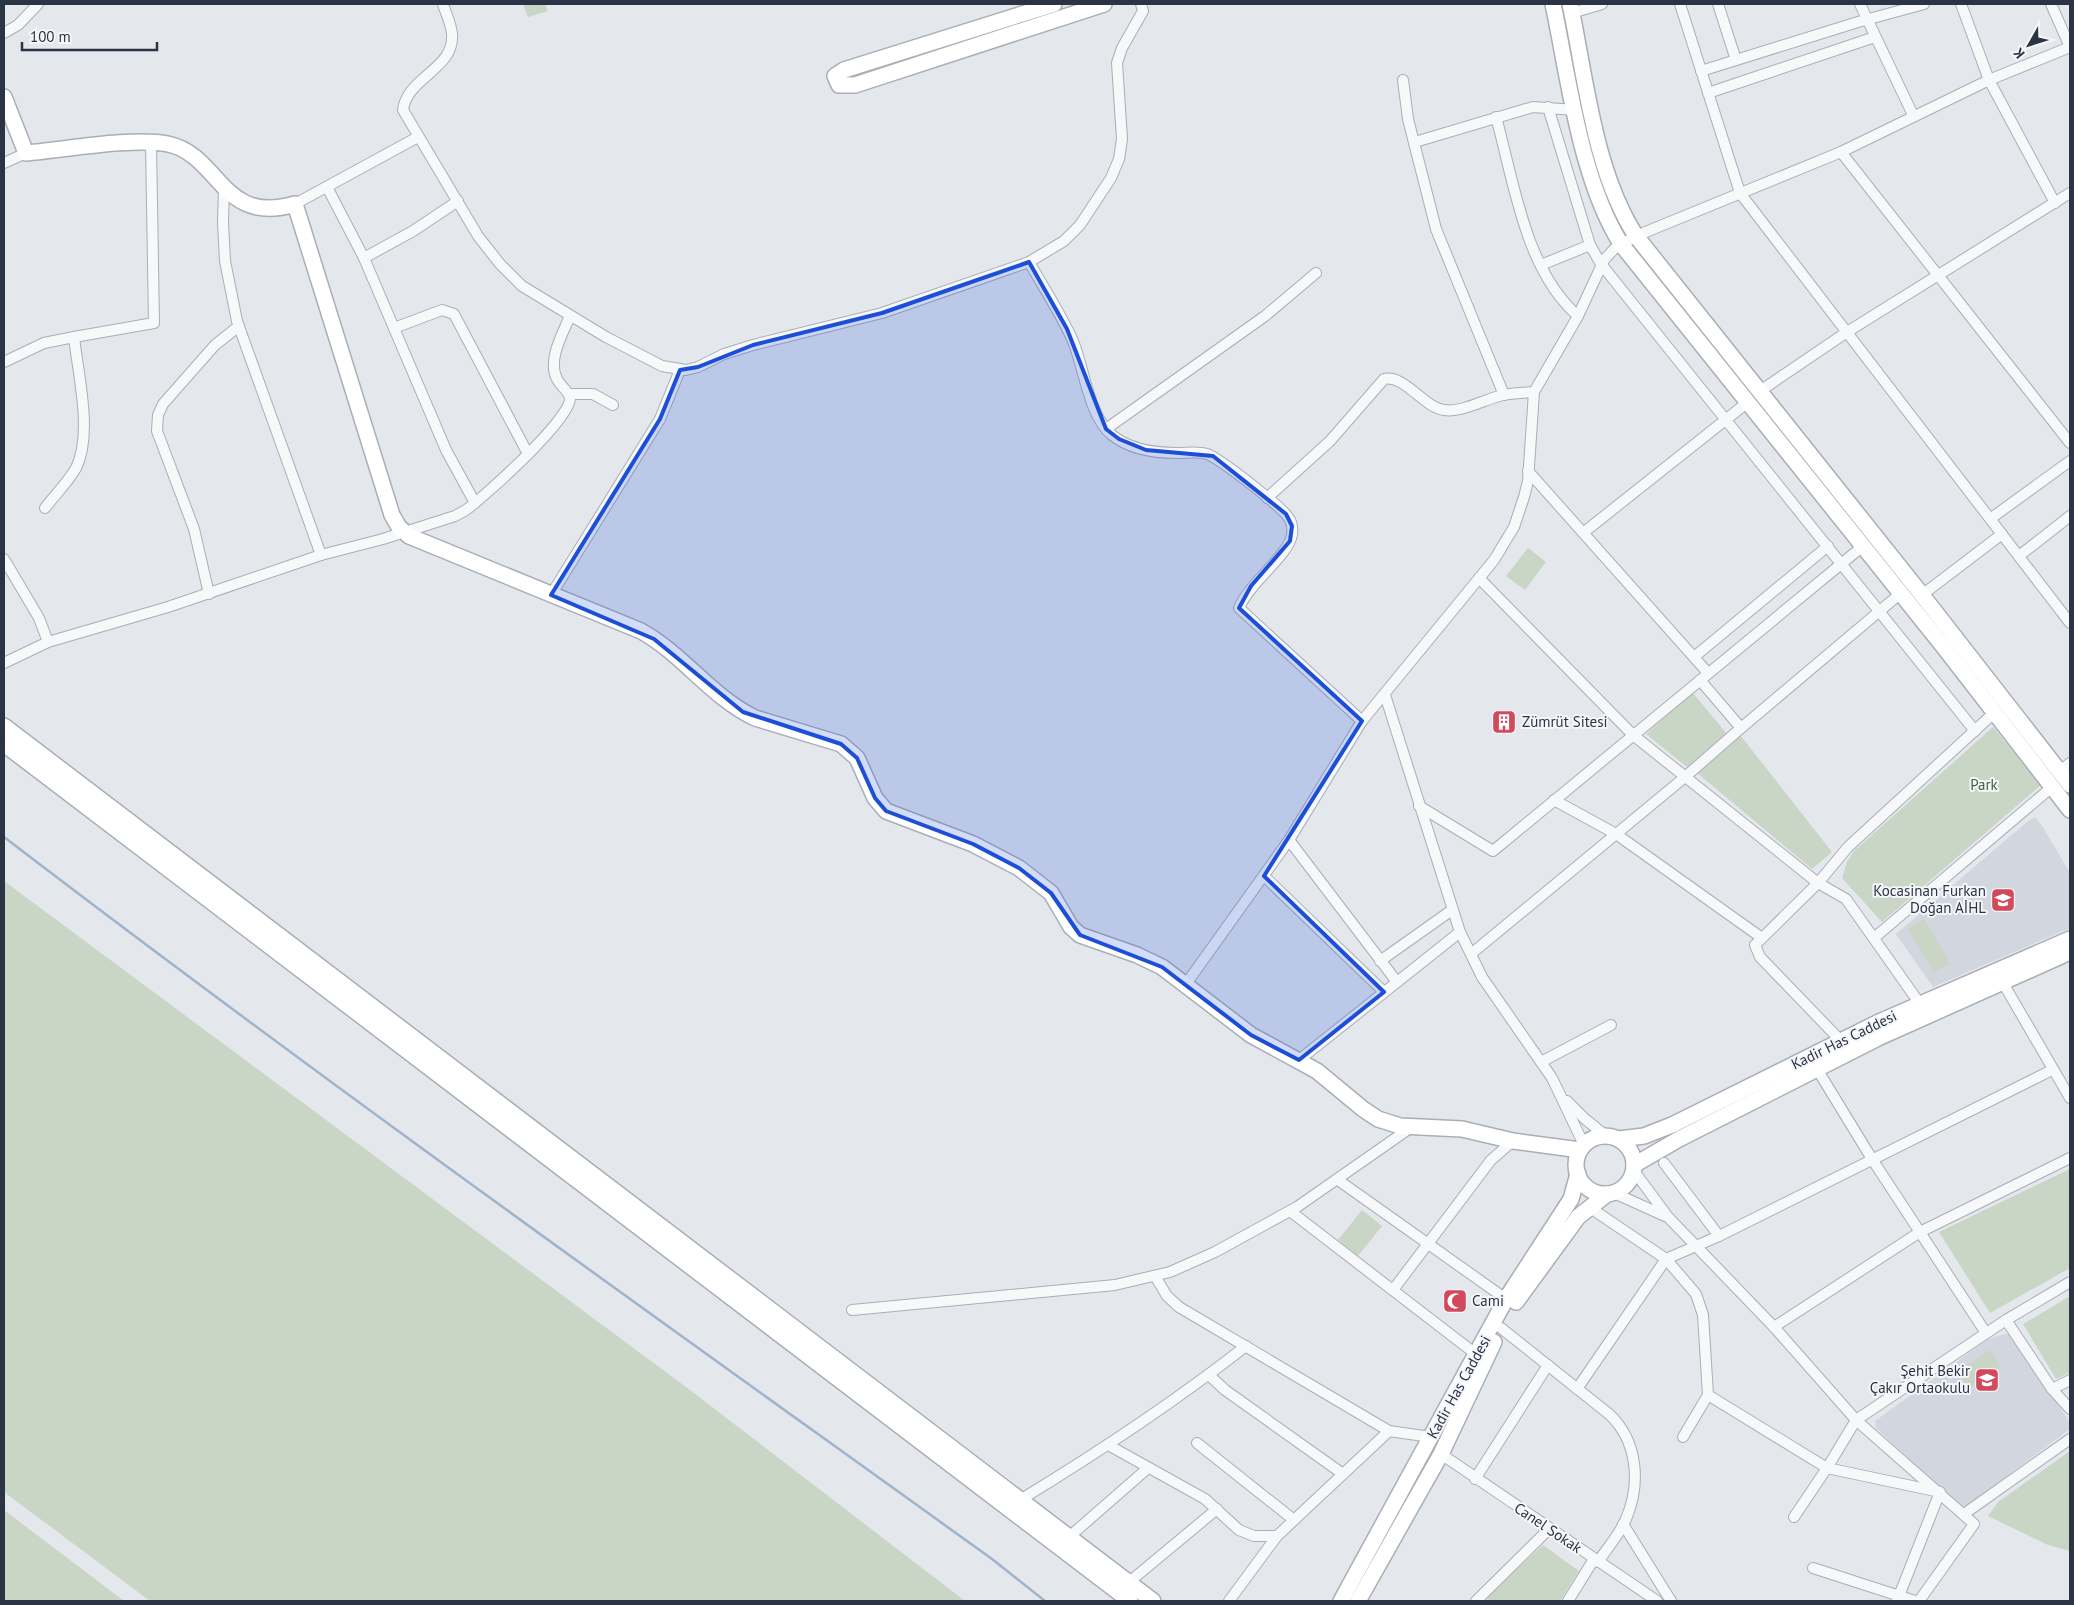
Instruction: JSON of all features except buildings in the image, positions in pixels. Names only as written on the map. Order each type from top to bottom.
[{"type":"street","points":[[4,33],[18,25],[38,4]]},
{"type":"street","points":[[443,4],[452,31],[450,49],[443,60],[409,92],[403,110],[478,236],[522,286],[570,316],[662,366],[680,370],[698,367],[724,354],[753,345],[882,314],[1029,262],[1056,247],[1072,234],[1116,169],[1122,139],[1117,63],[1122,48],[1142,11],[1141,4]]},
{"type":"street","points":[[1054,4],[844,70],[835,76],[839,85],[855,84],[1104,4]]},
{"type":"street","points":[[1553,4],[1598,201],[1621,244],[1864,546],[2070,810]]},
{"type":"street","points":[[1602,4],[1571,8],[1605,172],[1619,207],[1636,236],[1922,594],[2065,767],[2070,785]]},
{"type":"street","points":[[1680,4],[1740,193],[2070,623]]},
{"type":"street","points":[[1718,4],[1736,60]]},
{"type":"street","points":[[1860,4],[1913,115]]},
{"type":"street","points":[[1701,71],[1924,4]]},
{"type":"street","points":[[1962,4],[1989,80],[2055,203]]},
{"type":"street","points":[[1186,984],[1289,840],[1362,721],[1502,549],[1514,527],[1524,497],[1528,472],[1534,392],[1578,316],[1608,255],[1621,244],[1636,236],[1841,152],[1913,115],[1989,80],[2070,47],[2067,29],[2051,4]]},
{"type":"street","points":[[1708,93],[1876,37]]},
{"type":"street","points":[[1403,80],[1405,105],[1436,229],[1504,395]]},
{"type":"street","points":[[4,97],[26,153]]},
{"type":"street","points":[[1415,142],[1533,107],[1576,110]]},
{"type":"street","points":[[1548,107],[1590,245],[1602,264],[1975,731]]},
{"type":"street","points":[[1496,117],[1528,235],[1540,265],[1558,295],[1578,316]]},
{"type":"street","points":[[4,163],[26,153],[151,143],[166,144],[188,152],[200,162],[224,189],[237,198],[254,206],[279,208],[295,204],[418,138]]},
{"type":"street","points":[[4,362],[44,343],[154,323],[151,143]]},
{"type":"street","points":[[1841,152],[1939,274],[2070,444]]},
{"type":"street","points":[[327,187],[364,258],[446,450],[475,503]]},
{"type":"street","points":[[224,189],[225,261],[239,326],[322,555]]},
{"type":"street","points":[[1760,391],[1847,332],[2070,193]]},
{"type":"street","points":[[364,258],[413,231],[458,201]]},
{"type":"street","points":[[295,204],[392,515],[409,536],[654,639],[679,657],[721,698],[755,718],[841,744],[857,758],[875,798],[886,811],[973,844],[1019,868],[1051,893],[1072,927],[1080,935],[1150,960],[1186,984],[1251,1034],[1331,1080],[1371,1115],[1392,1124],[1462,1129],[1513,1141],[1582,1148]]},
{"type":"street","points":[[1540,265],[1590,245]]},
{"type":"street","points":[[1029,262],[1067,330],[1098,416],[1106,429],[1119,440],[1146,450],[1166,453],[1199,453],[1213,456],[1267,498],[1289,518],[1292,526],[1292,535],[1267,570],[1251,586],[1239,608],[1362,721]]},
{"type":"street","points":[[1106,429],[1265,316],[1316,273]]},
{"type":"street","points":[[394,328],[442,310],[454,314],[528,454]]},
{"type":"street","points":[[4,663],[48,642],[209,594],[322,555],[383,539],[455,516],[475,503],[528,454],[568,409],[570,402],[569,394],[556,378],[554,365],[556,354],[570,316]]},
{"type":"street","points":[[209,594],[194,529],[157,430],[157,420],[160,409],[167,399],[215,345],[239,326]]},
{"type":"street","points":[[45,508],[73,473],[82,446],[83,419],[74,337]]},
{"type":"street","points":[[551,595],[660,419],[680,370]]},
{"type":"street","points":[[1267,498],[1330,441],[1384,379],[1399,381],[1433,406],[1443,410],[1454,410],[1504,395],[1534,392]]},
{"type":"street","points":[[569,394],[592,394],[613,405]]},
{"type":"street","points":[[1583,533],[1748,402]]},
{"type":"street","points":[[1990,519],[2070,461]]},
{"type":"street","points":[[1528,472],[1694,657],[1704,676],[1740,728]]},
{"type":"street","points":[[2019,556],[2070,516]]},
{"type":"street","points":[[1922,594],[2002,534]]},
{"type":"street","points":[[1694,657],[1828,546]]},
{"type":"street","points":[[1419,806],[1493,851],[1864,546]]},
{"type":"street","points":[[4,559],[39,618],[48,642]]},
{"type":"street","points":[[1479,578],[1633,735],[1818,883],[1846,900],[1920,1004]]},
{"type":"street","points":[[1471,954],[1685,777],[1740,728],[1901,593]]},
{"type":"street","points":[[1385,695],[1460,932],[1482,978],[1541,1062],[1561,1095],[1582,1148]]},
{"type":"street","points":[[1841,1041],[1760,958],[1755,945],[1818,883],[1848,848],[1995,712]]},
{"type":"street","points":[[4,726],[1153,1601]]},
{"type":"street","points":[[4,744],[1130,1601]]},
{"type":"street","points":[[1874,938],[2052,787]]},
{"type":"street","points":[[1554,800],[1616,834],[1762,938]]},
{"type":"street","points":[[1289,840],[1396,982]]},
{"type":"street","points":[[1264,876],[1384,992]]},
{"type":"street","points":[[1380,961],[1452,910]]},
{"type":"street","points":[[1299,1060],[1460,932]]},
{"type":"street","name":"Kadir Has Caddesi","points":[[1612,1137],[1644,1136],[1672,1125],[1920,1004],[2070,939]]},
{"type":"street","name":"Kadir Has Caddesi","points":[[1634,1168],[1679,1139],[1878,1038],[2070,952]]},
{"type":"street","points":[[2003,983],[2070,1098]]},
{"type":"street","points":[[1541,1062],[1611,1026]]},
{"type":"street","points":[[1817,1069],[1872,1159],[1986,1333]]},
{"type":"street","points":[[1577,1389],[1666,1259],[1719,1236],[2052,1070]]},
{"type":"street","points":[[1561,1095],[1585,1119],[1632,1152],[1634,1168],[1629,1182],[1610,1193]]},
{"type":"street","points":[[852,1310],[1116,1285],[1155,1276],[1201,1259],[1290,1211],[1338,1180],[1414,1126]]},
{"type":"street","points":[[1612,1137],[1594,1138],[1582,1148],[1577,1162],[1578,1174],[1589,1189],[1610,1193],[1640,1203],[1668,1218]]},
{"type":"street","points":[[1393,1290],[1491,1160],[1513,1141]]},
{"type":"street","points":[[1774,1327],[1920,1232],[2070,1158]]},
{"type":"street","points":[[1664,1164],[1719,1236]]},
{"type":"street","points":[[1634,1168],[1668,1218],[1774,1327],[1856,1420],[1940,1492],[1974,1524],[1917,1601],[1898,1599],[1813,1568]]},
{"type":"street","name":"Kadir Has Caddesi","points":[[1341,1601],[1506,1299],[1567,1206],[1578,1174]]},
{"type":"street","points":[[1338,1180],[1506,1299]]},
{"type":"street","name":"Kadir Has Caddesi","points":[[1358,1601],[1441,1454],[1501,1328],[1514,1305],[1578,1217],[1610,1193]]},
{"type":"street","points":[[1589,1207],[1666,1259],[1696,1294],[1702,1307],[1708,1395],[1683,1437]]},
{"type":"street","points":[[1290,1211],[1476,1355]]},
{"type":"street","points":[[1155,1276],[1174,1303],[1389,1431],[1431,1437]]},
{"type":"street","points":[[1794,1516],[1827,1468],[1856,1420],[2006,1320],[2070,1282]]},
{"type":"street","points":[[2006,1320],[2052,1389],[2070,1409]]},
{"type":"street","points":[[1501,1328],[1614,1419],[1630,1443],[1634,1480],[1630,1507],[1623,1524],[1568,1601]]},
{"type":"street","points":[[1020,1500],[1110,1446],[1246,1346]]},
{"type":"street","points":[[1475,1479],[1548,1365]]},
{"type":"street","points":[[1209,1375],[1225,1390],[1343,1474]]},
{"type":"street","points":[[2052,1389],[2070,1380]]},
{"type":"street","points":[[1708,1395],[1827,1468],[1940,1492]]},
{"type":"street","points":[[1229,1601],[1277,1536],[1389,1431]]},
{"type":"street","points":[[1964,1514],[2070,1439]]},
{"type":"street","points":[[1197,1443],[1294,1520]]},
{"type":"street","points":[[1110,1446],[1197,1494],[1217,1509],[1233,1526],[1246,1534],[1262,1537],[1277,1536]]},
{"type":"street","name":"Canel Sokak","points":[[1441,1454],[1475,1479],[1657,1601]]},
{"type":"street","points":[[1069,1537],[1148,1468]]},
{"type":"street","points":[[1898,1599],[1940,1492]]},
{"type":"street","points":[[1128,1583],[1217,1509]]},
{"type":"street","points":[[1623,1524],[1671,1601]]},
{"type":"street","points":[[1478,1600],[1549,1529]]},
{"type":"highlighted area","points":[[1029,262],[1067,329],[1106,429],[1119,439],[1146,450],[1213,456],[1286,514],[1292,526],[1290,541],[1251,586],[1239,608],[1362,721],[1264,876],[1384,992],[1299,1060],[1251,1035],[1162,967],[1080,935],[1051,893],[1019,868],[973,844],[886,811],[875,798],[857,758],[841,744],[743,712],[654,639],[551,595],[660,419],[680,370],[698,367],[753,345],[882,313]]},
{"type":"shaded area","name":"Kocasinan Furkan Doğan AİHL","points":[[2035,817],[2070,873],[2070,928],[1933,987],[1896,934]]},
{"type":"shaded area","name":"Şehit Bekir Çakır Ortaokulu","points":[[2004,1334],[2012,1334],[2070,1423],[2070,1429],[1966,1506],[1959,1505],[1876,1428],[1875,1421],[1987,1340]]},
{"type":"green space","points":[[523,4],[545,4],[548,11],[528,17]]},
{"type":"green space","points":[[1528,548],[1546,562],[1525,590],[1506,576]]},
{"type":"green space","points":[[1692,692],[1727,734],[1687,767],[1646,734]]},
{"type":"green space","name":"Park","points":[[1993,727],[2041,785],[1882,922],[1842,878],[1847,862],[1854,851]]},
{"type":"green space","points":[[1740,735],[1832,852],[1812,869],[1696,772]]},
{"type":"green space","points":[[4,881],[686,1387],[965,1601],[150,1601],[4,1492]]},
{"type":"green space","points":[[1924,919],[1950,963],[1934,973],[1908,929]]},
{"type":"green space","points":[[2070,1169],[2070,1268],[1990,1313],[1939,1232]]},
{"type":"green space","points":[[1362,1210],[1382,1226],[1358,1256],[1338,1240]]},
{"type":"green space","points":[[2070,1296],[2070,1372],[2056,1379],[2023,1324]]},
{"type":"green space","points":[[1990,1350],[2001,1366],[1969,1388],[1958,1372]]},
{"type":"green space","points":[[2070,1451],[2070,1551],[2048,1545],[1988,1516],[1998,1502]]},
{"type":"green space","points":[[4,1510],[124,1601],[4,1601]]},
{"type":"green space","points":[[1543,1545],[1579,1571],[1560,1601],[1491,1601],[1485,1598]]},
{"type":"waterway","points":[[4,837],[372,1112],[992,1559],[1045,1601]]},
{"type":"place","name":"Zümrüt Sitesi","points":[[1504,722]]},
{"type":"place","name":"Kocasinan Furkan Doğan AİHL","points":[[2003,900]]},
{"type":"place","name":"Cami","points":[[1455,1301]]},
{"type":"place","name":"Şehit Bekir Çakır Ortaokulu","points":[[1987,1380]]}]
